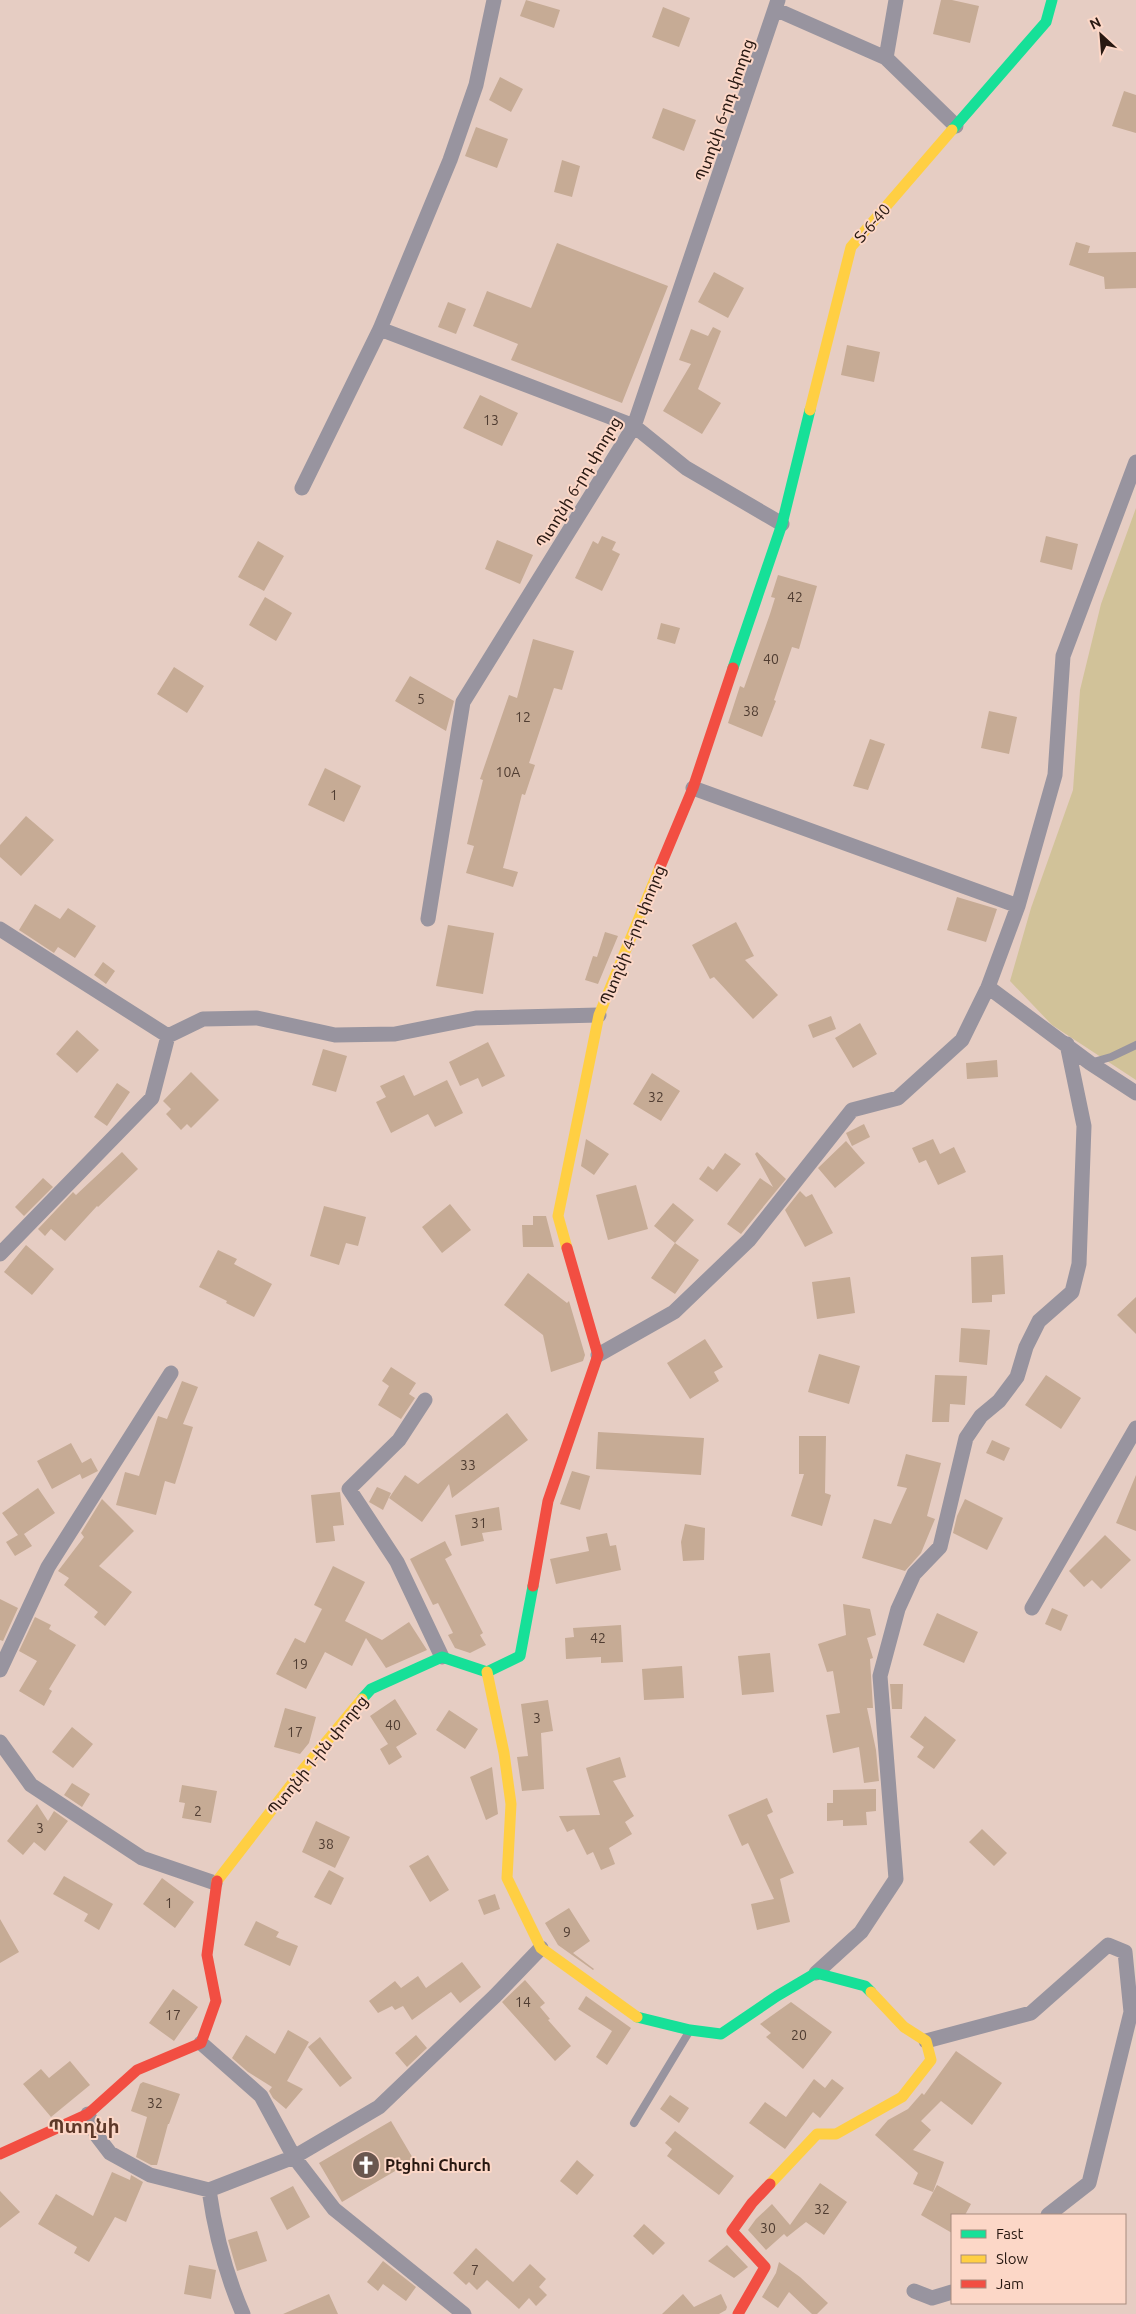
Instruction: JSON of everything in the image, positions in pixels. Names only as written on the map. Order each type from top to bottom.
[{"type":"street","points":[[302,488],[380,329],[450,160],[476,85],[494,0]]},
{"type":"street","points":[[886,58],[896,0]]},
{"type":"street","name":"Տ-6-40","points":[[782,524],[851,248],[1046,22],[1052,0]]},
{"type":"street","points":[[778,5],[886,58],[956,126]]},
{"type":"street","name":"Պտղնի 6-րդ փողոց","points":[[428,919],[463,702],[634,426],[778,5]]},
{"type":"street","points":[[380,329],[634,426],[686,468],[782,524]]},
{"type":"street","points":[[425,1400],[399,1440],[349,1489],[397,1562],[442,1657],[487,1672],[520,1656],[548,1501],[598,1355],[674,1312],[749,1240],[852,1110],[898,1098],[962,1040],[988,987],[1018,906],[1055,775],[1063,656],[1136,462]]},
{"type":"street","name":"Պտղնի 4-րդ փողոց","points":[[598,1355],[558,1216],[599,1015],[693,788],[782,524]]},
{"type":"street","points":[[693,788],[1018,906]]},
{"type":"street","points":[[0,929],[168,1036]]},
{"type":"street","points":[[988,987],[1090,1063],[1136,1093]]},
{"type":"street","points":[[0,1254],[152,1098],[168,1036],[203,1019],[257,1018],[335,1035],[395,1034],[476,1018],[599,1015]]},
{"type":"street","points":[[487,1672],[504,1753],[511,1804],[507,1878],[541,1948],[640,2019],[690,2030],[721,2034],[816,1973],[861,1932],[896,1879],[880,1676],[898,1609],[914,1574],[940,1547],[966,1438],[981,1416],[999,1401],[1016,1377],[1026,1347],[1039,1321],[1072,1292],[1079,1264],[1084,1126],[1067,1044]]},
{"type":"street","points":[[0,1670],[48,1567],[171,1373]]},
{"type":"street","points":[[1032,1608],[1136,1428]]},
{"type":"street","name":"Պտղնի 1-ին փողոց","points":[[215,1882],[301,1772],[371,1689],[442,1657]]},
{"type":"street","points":[[0,1742],[31,1785],[142,1858],[215,1882],[207,1955],[216,2001],[201,2043],[137,2070],[88,2114],[2,2150]]},
{"type":"street","points":[[926,2041],[1031,2013],[1108,1945],[1125,1952],[1131,2012],[1089,2183],[1049,2214]]},
{"type":"street","points":[[88,2114],[97,2136],[103,2146],[110,2152],[150,2175],[209,2190],[294,2157],[379,2107],[495,1996],[541,1948]]},
{"type":"street","points":[[738,2314],[765,2267],[732,2231],[752,2203],[817,2134],[836,2134],[902,2097],[931,2060],[926,2041],[904,2027],[865,1986],[816,1973]]},
{"type":"street","points":[[201,2043],[261,2096],[294,2157],[334,2209],[464,2314]]},
{"type":"street","points":[[209,2190],[213,2222],[243,2314]]},
{"type":"street","points":[[914,2292],[932,2298],[951,2292]]},
{"type":"lane","points":[[1090,1063],[1128,1050],[1136,1045]]},
{"type":"lane","points":[[634,2122],[690,2030]]},
{"type":"shaded area","points":[[1136,508],[1136,1080],[1052,1025],[1010,981],[1031,908],[1073,790],[1080,690],[1101,604]]},
{"type":"building","points":[[526,0],[560,10],[554,28],[520,16]]},
{"type":"building","points":[[941,0],[952,0],[979,6],[970,43],[933,34]]},
{"type":"building","points":[[663,7],[690,18],[679,47],[652,37]]},
{"type":"building","points":[[500,77],[523,89],[511,112],[489,100]]},
{"type":"building","points":[[1124,91],[1136,95],[1136,133],[1112,126]]},
{"type":"building","points":[[663,108],[696,120],[684,151],[652,138]]},
{"type":"building","points":[[476,127],[508,139],[497,168],[465,156]]},
{"type":"building","points":[[562,160],[580,166],[572,197],[554,192]]},
{"type":"building","points":[[1076,242],[1090,246],[1088,253],[1136,252],[1136,288],[1105,289],[1104,277],[1069,265]]},
{"type":"building","points":[[557,243],[668,286],[622,403],[511,360],[518,344],[473,326],[487,291],[531,308]]},
{"type":"building","points":[[714,272],[744,288],[728,318],[698,302]]},
{"type":"building","points":[[448,302],[466,309],[456,334],[438,327]]},
{"type":"building","points":[[713,327],[721,331],[698,389],[721,403],[702,434],[663,411],[691,364],[679,360],[691,329],[708,336]]},
{"type":"building","points":[[847,345],[880,352],[874,382],[841,375]]},
{"type":"building","points":[[480,395],[518,413],[502,446],[463,428]]},
{"type":"building","points":[[602,536],[616,542],[612,550],[620,554],[602,591],[575,578],[593,541],[598,544]]},
{"type":"building","points":[[1046,536],[1078,544],[1072,570],[1040,562]]},
{"type":"building","points":[[497,540],[533,555],[520,584],[485,569]]},
{"type":"building","points":[[258,541],[284,556],[264,591],[238,577]]},
{"type":"building","points":[[778,575],[817,586],[799,649],[792,647],[774,700],[776,701],[762,737],[728,723],[740,686],[744,688],[770,614],[775,598],[771,597]]},
{"type":"building","points":[[265,597],[292,613],[276,641],[249,625]]},
{"type":"building","points":[[661,623],[680,628],[675,644],[657,639]]},
{"type":"building","points":[[533,639],[574,651],[562,690],[554,688],[529,763],[535,765],[525,795],[522,794],[503,868],[518,872],[513,887],[466,873],[474,846],[467,844],[483,780],[480,779],[509,695],[517,698]]},
{"type":"building","points":[[174,667],[204,686],[187,713],[157,694]]},
{"type":"building","points":[[410,676],[454,701],[446,731],[395,701]]},
{"type":"building","points":[[989,711],[1017,717],[1009,754],[981,748]]},
{"type":"building","points":[[870,739],[885,744],[868,790],[853,786]]},
{"type":"building","points":[[325,768],[361,786],[344,822],[308,805]]},
{"type":"building","points":[[26,816],[54,840],[21,876],[0,857],[0,845]]},
{"type":"building","points":[[957,897],[997,909],[986,942],[947,930]]},
{"type":"building","points":[[35,904],[60,919],[68,908],[96,926],[75,958],[58,947],[54,953],[19,930]]},
{"type":"building","points":[[736,922],[754,956],[745,960],[778,995],[753,1019],[714,977],[710,979],[692,945]]},
{"type":"building","points":[[448,925],[494,933],[483,994],[436,986]]},
{"type":"building","points":[[605,932],[618,936],[598,984],[585,980],[593,956],[597,957]]},
{"type":"building","points":[[103,962],[115,971],[106,984],[94,975]]},
{"type":"building","points":[[831,1016],[836,1029],[813,1038],[808,1025]]},
{"type":"building","points":[[860,1023],[877,1054],[853,1068],[835,1038]]},
{"type":"building","points":[[77,1030],[99,1050],[77,1073],[56,1054]]},
{"type":"building","points":[[488,1042],[505,1076],[482,1087],[478,1078],[460,1086],[449,1062]]},
{"type":"building","points":[[323,1049],[347,1056],[336,1092],[312,1085]]},
{"type":"building","points":[[997,1060],[998,1077],[967,1079],[966,1063]]},
{"type":"building","points":[[191,1072],[219,1100],[191,1128],[187,1124],[181,1130],[166,1114],[171,1109],[163,1101]]},
{"type":"building","points":[[652,1073],[680,1091],[661,1121],[633,1104]]},
{"type":"building","points":[[404,1075],[414,1096],[447,1080],[463,1113],[435,1127],[428,1114],[391,1133],[376,1102],[386,1097],[380,1086]]},
{"type":"building","points":[[117,1083],[130,1092],[107,1126],[94,1117]]},
{"type":"building","points":[[864,1124],[870,1137],[852,1146],[846,1133]]},
{"type":"building","points":[[586,1139],[609,1154],[594,1175],[581,1166]]},
{"type":"building","points":[[933,1139],[940,1154],[954,1147],[966,1172],[938,1185],[926,1160],[919,1163],[912,1148]]},
{"type":"building","points":[[846,1141],[865,1163],[835,1188],[818,1168]]},
{"type":"building","points":[[122,1152],[138,1169],[97,1206],[65,1241],[51,1229],[45,1236],[38,1229],[73,1192],[76,1195]]},
{"type":"building","points":[[757,1152],[786,1179],[741,1234],[727,1224],[760,1178],[773,1187],[755,1154]]},
{"type":"building","points":[[725,1153],[741,1164],[717,1192],[699,1179],[708,1166],[713,1170]]},
{"type":"building","points":[[43,1178],[53,1187],[24,1216],[15,1207]]},
{"type":"building","points":[[636,1185],[648,1229],[608,1240],[596,1195]]},
{"type":"building","points":[[800,1191],[806,1197],[812,1194],[833,1233],[805,1247],[785,1210]]},
{"type":"building","points":[[673,1203],[694,1220],[675,1243],[654,1226]]},
{"type":"building","points":[[450,1204],[471,1230],[442,1253],[422,1227]]},
{"type":"building","points":[[324,1206],[366,1217],[358,1246],[346,1243],[339,1265],[310,1256]]},
{"type":"building","points":[[533,1216],[546,1216],[554,1247],[523,1247],[522,1225],[533,1225]]},
{"type":"building","points":[[675,1243],[699,1260],[675,1294],[651,1278]]},
{"type":"building","points":[[26,1245],[54,1269],[32,1295],[4,1272]]},
{"type":"building","points":[[218,1250],[237,1259],[234,1264],[272,1284],[254,1317],[199,1287]]},
{"type":"building","points":[[1003,1255],[1005,1294],[992,1295],[992,1302],[972,1303],[971,1257]]},
{"type":"building","points":[[528,1273],[567,1303],[569,1301],[585,1355],[583,1361],[551,1372],[543,1335],[504,1305]]},
{"type":"building","points":[[850,1277],[855,1313],[817,1319],[812,1282]]},
{"type":"building","points":[[1136,1297],[1136,1334],[1117,1315]]},
{"type":"building","points":[[961,1328],[990,1330],[987,1365],[959,1362]]},
{"type":"building","points":[[705,1339],[723,1367],[714,1372],[719,1381],[690,1399],[667,1363]]},
{"type":"building","points":[[819,1354],[860,1366],[849,1404],[808,1392]]},
{"type":"building","points":[[391,1367],[416,1383],[409,1394],[415,1398],[401,1419],[378,1405],[389,1386],[382,1381]]},
{"type":"building","points":[[935,1375],[967,1376],[965,1405],[950,1404],[949,1422],[932,1422]]},
{"type":"building","points":[[1046,1375],[1081,1398],[1061,1429],[1025,1405]]},
{"type":"building","points":[[182,1381],[198,1387],[183,1424],[193,1427],[175,1484],[165,1481],[156,1515],[116,1505],[125,1472],[139,1476],[158,1416],[167,1419]]},
{"type":"building","points":[[507,1413],[528,1440],[452,1498],[449,1484],[422,1522],[389,1498],[405,1475],[418,1484]]},
{"type":"building","points":[[598,1432],[704,1438],[701,1475],[596,1469]]},
{"type":"building","points":[[799,1436],[826,1436],[825,1493],[831,1495],[822,1526],[791,1516],[804,1474],[799,1474]]},
{"type":"building","points":[[992,1440],[1010,1448],[1004,1461],[986,1453]]},
{"type":"building","points":[[71,1443],[82,1463],[91,1458],[98,1471],[82,1479],[80,1474],[52,1489],[37,1461]]},
{"type":"building","points":[[906,1454],[941,1463],[927,1516],[935,1519],[921,1553],[905,1571],[862,1558],[874,1519],[891,1524],[907,1488],[897,1486]]},
{"type":"building","points":[[572,1471],[590,1476],[580,1510],[560,1504]]},
{"type":"building","points":[[1136,1475],[1136,1531],[1116,1523]]},
{"type":"building","points":[[377,1487],[391,1493],[383,1510],[369,1502]]},
{"type":"building","points":[[38,1488],[55,1513],[24,1534],[32,1546],[15,1556],[6,1542],[18,1535],[2,1513]]},
{"type":"building","points":[[340,1492],[344,1525],[333,1526],[335,1541],[316,1543],[311,1495]]},
{"type":"building","points":[[102,1499],[134,1531],[99,1566],[132,1592],[105,1626],[94,1617],[98,1612],[64,1585],[69,1578],[58,1571],[84,1537],[81,1533]]},
{"type":"building","points":[[965,1499],[1003,1518],[987,1550],[953,1533],[957,1516]]},
{"type":"building","points":[[499,1507],[502,1530],[482,1533],[484,1541],[461,1546],[455,1515]]},
{"type":"building","points":[[685,1524],[705,1528],[704,1560],[683,1561],[681,1542]]},
{"type":"building","points":[[607,1533],[610,1546],[616,1545],[621,1570],[556,1584],[550,1559],[589,1551],[586,1537]]},
{"type":"building","points":[[1105,1535],[1131,1560],[1101,1589],[1092,1580],[1084,1587],[1069,1571]]},
{"type":"building","points":[[445,1541],[452,1555],[445,1559],[483,1633],[480,1635],[486,1645],[470,1653],[455,1648],[448,1635],[453,1633],[438,1603],[433,1605],[410,1559]]},
{"type":"building","points":[[333,1566],[365,1582],[345,1621],[382,1640],[409,1622],[427,1650],[386,1668],[366,1638],[352,1666],[325,1652],[306,1689],[276,1674],[295,1638],[305,1643],[322,1609],[314,1605]]},
{"type":"building","points":[[0,1599],[18,1608],[3,1641],[0,1640]]},
{"type":"building","points":[[843,1604],[870,1609],[876,1635],[867,1638],[873,1658],[870,1659],[873,1708],[867,1708],[876,1750],[879,1781],[864,1783],[859,1747],[833,1753],[826,1715],[840,1713],[833,1671],[827,1672],[818,1644],[846,1635]]},
{"type":"building","points":[[1052,1608],[1068,1615],[1061,1631],[1045,1624]]},
{"type":"building","points":[[937,1613],[978,1632],[964,1663],[923,1645]]},
{"type":"building","points":[[35,1617],[51,1625],[49,1629],[76,1645],[49,1689],[52,1691],[44,1706],[19,1691],[37,1661],[19,1651]]},
{"type":"building","points":[[621,1625],[623,1662],[601,1663],[601,1657],[566,1659],[565,1638],[574,1637],[573,1628]]},
{"type":"building","points":[[770,1653],[774,1692],[742,1695],[738,1656]]},
{"type":"building","points":[[682,1666],[684,1698],[644,1700],[642,1669]]},
{"type":"building","points":[[890,1684],[903,1684],[902,1709],[892,1709]]},
{"type":"building","points":[[395,1699],[417,1734],[396,1747],[402,1757],[389,1765],[380,1749],[388,1744],[370,1716]]},
{"type":"building","points":[[548,1700],[553,1731],[541,1733],[544,1789],[522,1791],[517,1757],[528,1756],[521,1704]]},
{"type":"building","points":[[285,1708],[316,1717],[309,1743],[300,1754],[274,1747]]},
{"type":"building","points":[[449,1710],[478,1729],[465,1749],[436,1730]]},
{"type":"building","points":[[925,1716],[956,1740],[934,1769],[917,1757],[924,1747],[910,1737]]},
{"type":"building","points":[[72,1727],[93,1744],[73,1768],[52,1752]]},
{"type":"building","points":[[620,1757],[626,1777],[613,1781],[634,1816],[625,1822],[632,1834],[609,1848],[615,1864],[601,1870],[593,1852],[587,1855],[574,1829],[567,1832],[559,1816],[600,1815],[586,1768]]},
{"type":"building","points":[[492,1767],[498,1814],[486,1820],[470,1777]]},
{"type":"building","points":[[72,1783],[90,1794],[82,1807],[64,1795]]},
{"type":"building","points":[[182,1785],[217,1791],[211,1823],[182,1818],[185,1803],[179,1802]]},
{"type":"building","points":[[876,1789],[876,1811],[866,1812],[867,1825],[843,1826],[843,1820],[827,1821],[827,1803],[833,1803],[833,1790]]},
{"type":"building","points":[[767,1798],[773,1812],[767,1815],[794,1873],[780,1879],[790,1922],[757,1930],[751,1904],[774,1899],[748,1843],[742,1846],[728,1815]]},
{"type":"building","points":[[37,1804],[48,1821],[54,1811],[68,1821],[45,1851],[34,1842],[23,1855],[7,1841]]},
{"type":"building","points":[[316,1821],[350,1837],[335,1868],[302,1852]]},
{"type":"building","points":[[982,1829],[1007,1853],[994,1866],[969,1842]]},
{"type":"building","points":[[428,1855],[449,1890],[430,1902],[409,1866]]},
{"type":"building","points":[[329,1870],[344,1878],[331,1905],[314,1897]]},
{"type":"building","points":[[64,1876],[113,1904],[99,1930],[84,1921],[88,1914],[53,1894]]},
{"type":"building","points":[[162,1878],[194,1902],[175,1928],[143,1904]]},
{"type":"building","points":[[495,1894],[500,1909],[484,1915],[478,1900]]},
{"type":"building","points":[[569,1908],[590,1941],[573,1953],[593,1970],[558,1945],[545,1923]]},
{"type":"building","points":[[0,1919],[19,1952],[0,1963]]},
{"type":"building","points":[[256,1921],[279,1932],[276,1937],[298,1946],[290,1966],[244,1945]]},
{"type":"building","points":[[462,1962],[481,1987],[460,2003],[451,1992],[412,2020],[403,2006],[395,2010],[392,2006],[378,2013],[369,2001],[395,1981],[401,1988],[418,1976],[426,1988]]},
{"type":"building","points":[[525,1980],[545,2003],[540,2007],[550,2019],[548,2020],[571,2046],[555,2061],[502,2002]]},
{"type":"building","points":[[173,1989],[198,2007],[174,2041],[149,2023]]},
{"type":"building","points":[[586,1996],[631,2028],[607,2065],[596,2057],[612,2031],[578,2009]]},
{"type":"building","points":[[791,2002],[832,2032],[803,2069],[766,2037],[771,2033],[760,2024]]},
{"type":"building","points":[[288,2030],[309,2042],[287,2081],[303,2089],[286,2109],[273,2098],[269,2091],[272,2087],[248,2072],[232,2058],[246,2035],[275,2054]]},
{"type":"building","points":[[416,2035],[427,2048],[407,2067],[395,2053]]},
{"type":"building","points":[[320,2037],[352,2078],[340,2087],[308,2047]]},
{"type":"building","points":[[956,2051],[1002,2083],[972,2125],[941,2101],[921,2121],[931,2130],[913,2150],[944,2162],[933,2192],[913,2184],[918,2173],[875,2135],[888,2120],[908,2109],[922,2093],[924,2095]]},
{"type":"building","points":[[70,2061],[90,2085],[51,2117],[23,2084],[41,2069],[49,2078]]},
{"type":"building","points":[[814,2079],[825,2088],[832,2079],[844,2088],[820,2118],[813,2112],[785,2149],[749,2123],[765,2102],[786,2117]]},
{"type":"building","points":[[143,2082],[180,2094],[168,2124],[157,2165],[151,2165],[136,2157],[147,2117],[131,2111],[140,2084]]},
{"type":"building","points":[[670,2095],[689,2108],[679,2123],[660,2109]]},
{"type":"building","points":[[391,2121],[414,2160],[342,2202],[319,2163]]},
{"type":"building","points":[[675,2131],[734,2176],[719,2195],[667,2156],[672,2149],[665,2143]]},
{"type":"building","points":[[577,2160],[594,2175],[577,2195],[560,2181]]},
{"type":"building","points":[[112,2172],[130,2180],[131,2175],[143,2182],[126,2222],[115,2217],[89,2262],[74,2253],[77,2247],[38,2224],[56,2194],[93,2216]]},
{"type":"building","points":[[820,2183],[847,2202],[824,2235],[806,2222],[787,2237],[784,2234],[766,2250],[748,2230],[756,2219],[772,2204],[790,2225]]},
{"type":"building","points":[[937,2185],[971,2204],[966,2214],[951,2214],[951,2232],[921,2215]]},
{"type":"building","points":[[293,2186],[310,2217],[287,2230],[270,2198]]},
{"type":"building","points":[[0,2191],[20,2212],[0,2228]]},
{"type":"building","points":[[644,2224],[665,2243],[653,2255],[633,2236]]},
{"type":"building","points":[[257,2231],[267,2261],[237,2271],[228,2240]]},
{"type":"building","points":[[727,2245],[748,2267],[734,2278],[708,2261]]},
{"type":"building","points":[[476,2248],[513,2282],[530,2264],[546,2279],[539,2287],[547,2295],[536,2306],[529,2298],[519,2309],[487,2280],[477,2290],[469,2282],[466,2285],[453,2273]]},
{"type":"building","points":[[383,2261],[416,2287],[406,2301],[383,2284],[378,2291],[367,2282]]},
{"type":"building","points":[[779,2262],[800,2277],[828,2303],[817,2314],[812,2314],[789,2292],[778,2308],[762,2297],[776,2273]]},
{"type":"building","points":[[189,2265],[216,2270],[211,2299],[184,2294]]},
{"type":"building","points":[[329,2294],[338,2314],[283,2314]]},
{"type":"building","points":[[683,2294],[694,2307],[721,2294],[727,2307],[726,2310],[719,2314],[662,2314]]},
{"type":"traffic: fast","points":[[952,130],[1046,22],[1052,0]]},
{"type":"traffic: fast","points":[[733,668],[782,524],[810,410]]},
{"type":"traffic: fast","points":[[362,1699],[371,1689],[442,1657],[487,1672],[520,1656],[533,1586]]},
{"type":"traffic: fast","points":[[637,2017],[690,2030],[721,2034],[777,1996],[816,1973],[865,1986],[871,1992]]},
{"type":"traffic: slow","points":[[810,410],[851,247],[952,130]]},
{"type":"traffic: slow","points":[[567,1248],[558,1216],[599,1015],[660,867]]},
{"type":"traffic: slow","points":[[487,1672],[504,1753],[511,1804],[507,1878],[541,1948],[637,2017]]},
{"type":"traffic: slow","points":[[217,1881],[301,1772],[362,1699]]},
{"type":"traffic: slow","points":[[770,2184],[817,2134],[836,2134],[902,2097],[931,2060],[926,2041],[904,2027],[871,1992]]},
{"type":"traffic: jam","points":[[660,867],[693,788],[733,668]]},
{"type":"traffic: jam","points":[[533,1586],[548,1501],[598,1355],[567,1248]]},
{"type":"traffic: jam","points":[[0,2154],[88,2114],[137,2070],[201,2043],[216,2001],[207,1955],[217,1881]]},
{"type":"traffic: jam","points":[[738,2314],[765,2267],[732,2231],[752,2203],[770,2184]]},
{"type":"place","name":"Ptghni Church","points":[[366,2165]]},
{"type":"district","name":"Պտղնի","points":[[84,2126]]}]
